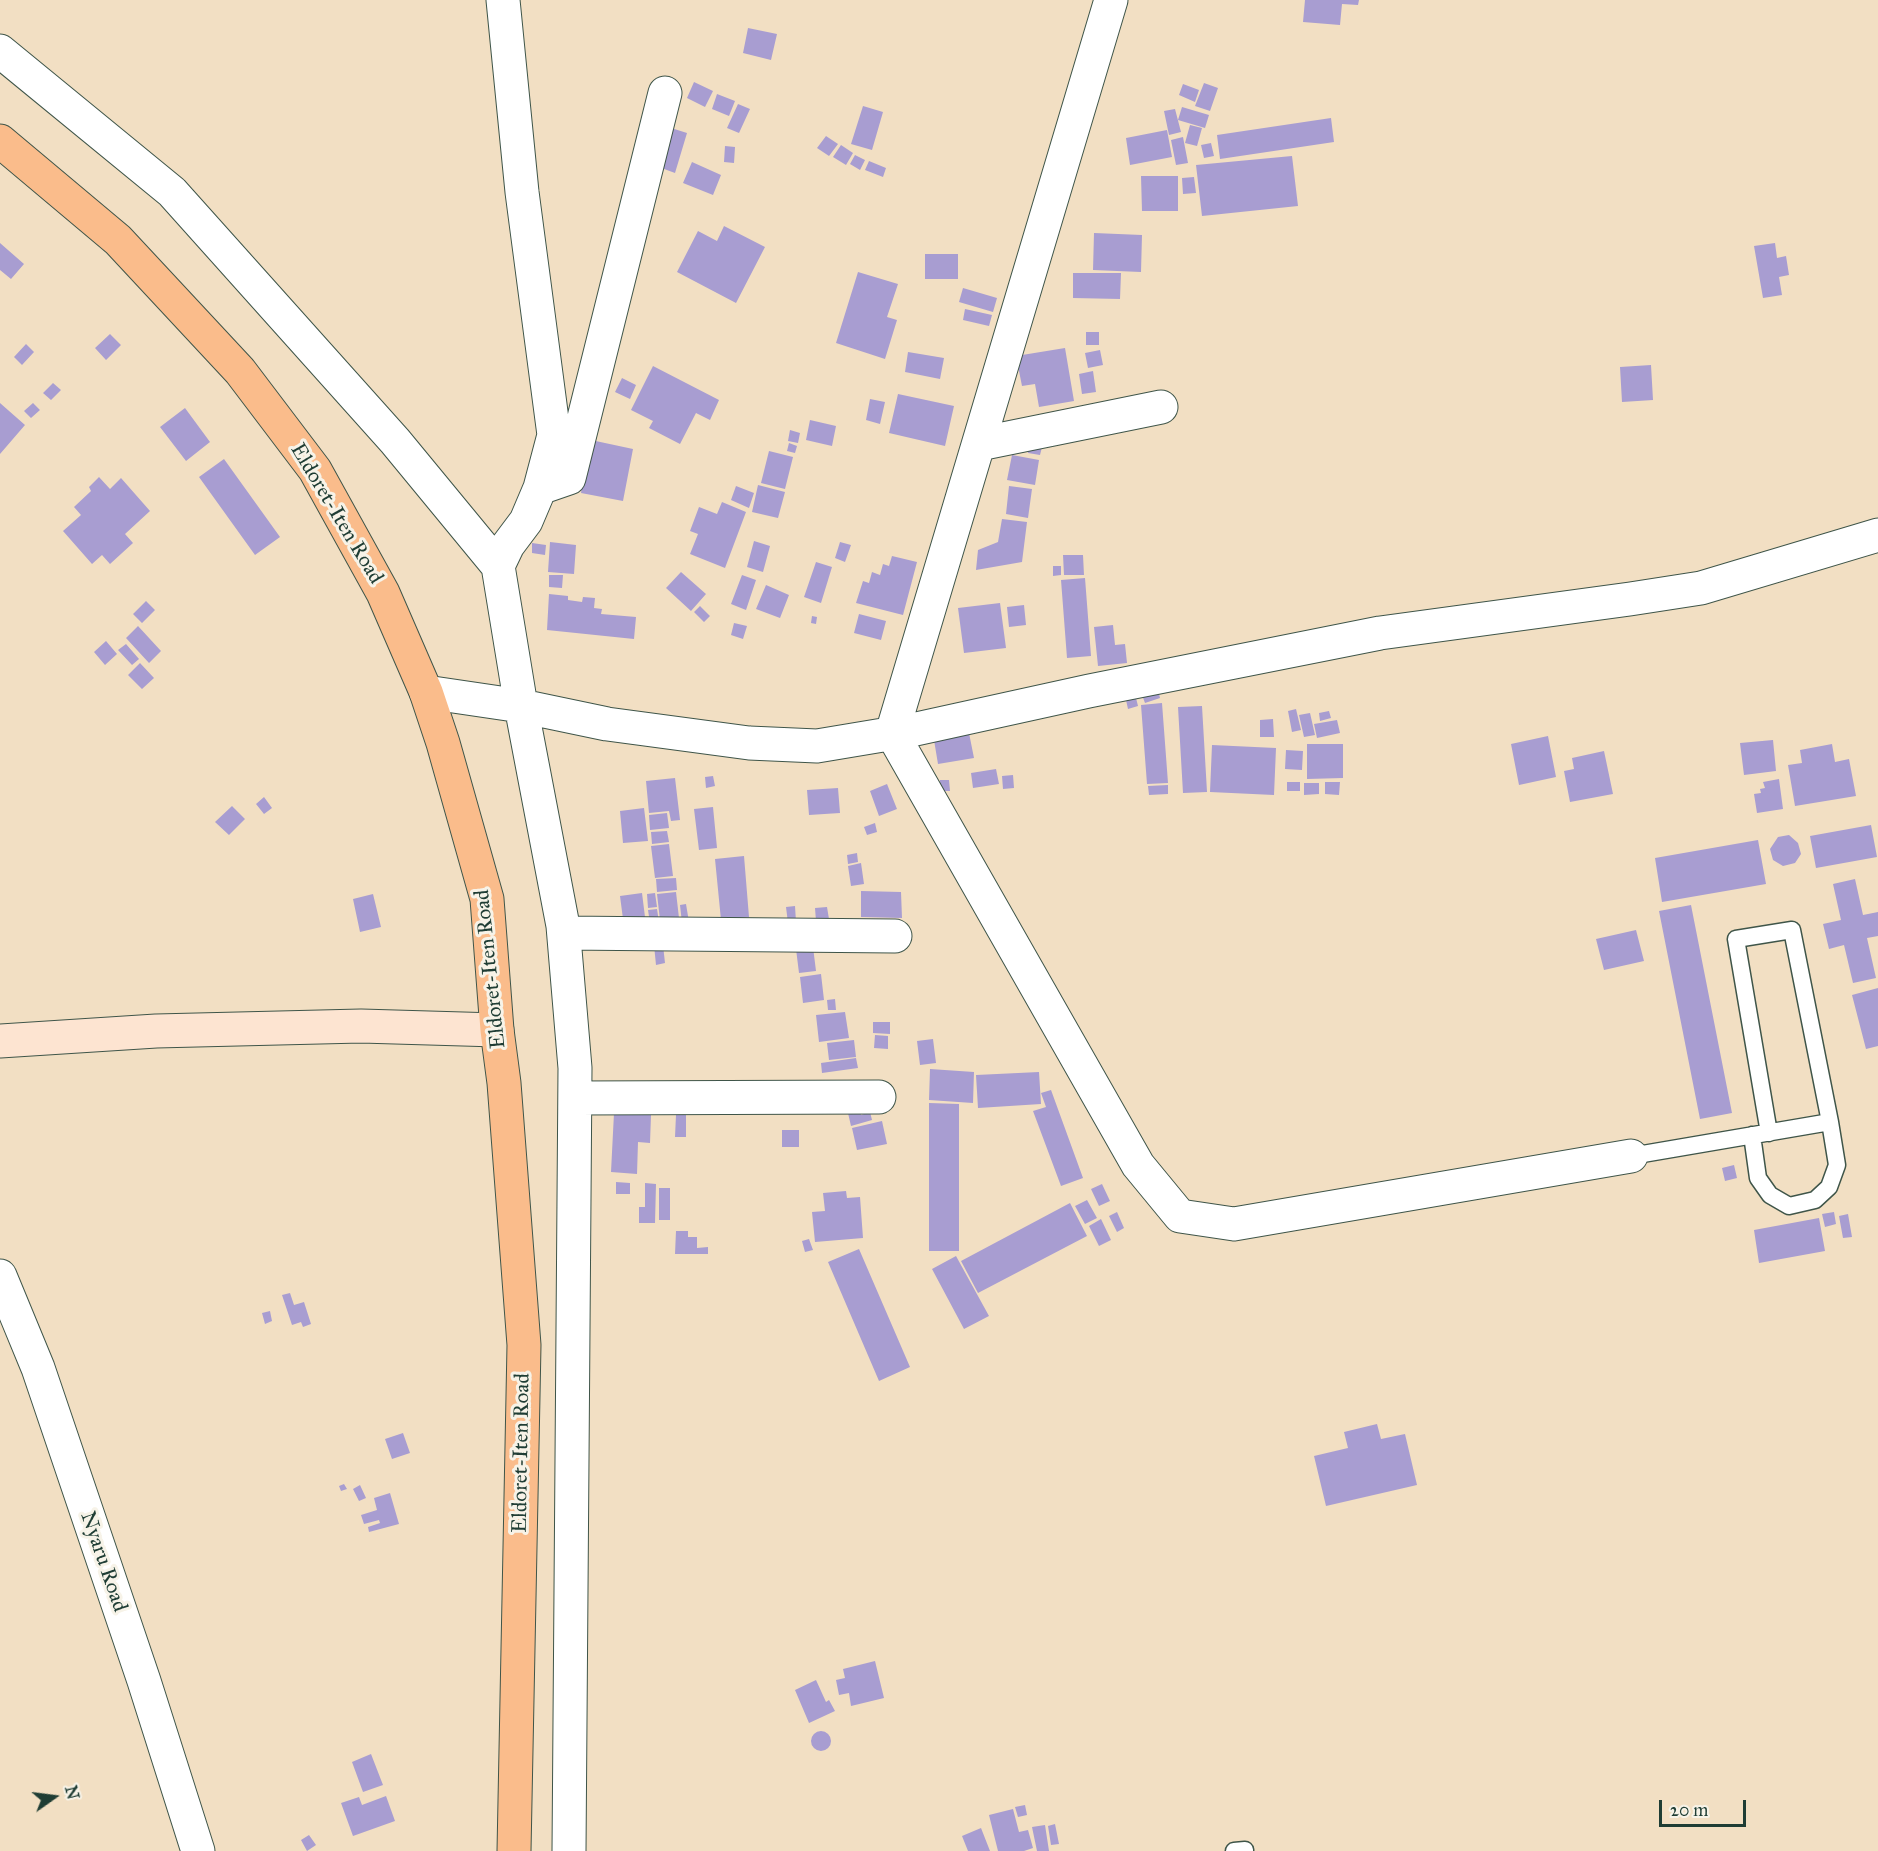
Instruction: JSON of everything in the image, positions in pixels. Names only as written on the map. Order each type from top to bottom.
[{"type":"main road","name":"Eldoret-Iten Road","points":[[0,141],[118,240],[240,371],[315,470],[383,593],[426,693],[443,743],[487,899],[524,1345],[514,1851]]},
{"type":"main road","points":[[0,1041],[156,1031],[361,1026],[497,1030]]},
{"type":"street","points":[[498,566],[508,545],[526,521],[540,488],[554,435],[522,192],[503,0]]},
{"type":"street","points":[[1112,0],[892,733],[1138,1164],[1180,1216],[1234,1224],[1631,1156]]},
{"type":"street","points":[[0,51],[172,192],[395,441],[498,566],[521,706],[564,933],[575,1068],[569,1851]]},
{"type":"street","points":[[540,488],[569,478],[665,93]]},
{"type":"street","points":[[979,444],[1161,407]]},
{"type":"street","points":[[426,693],[521,706],[607,724],[749,743],[817,746],[892,733],[1380,633],[1701,588],[1878,535]]},
{"type":"street","points":[[564,933],[895,936]]},
{"type":"street","points":[[575,1098],[879,1097]]},
{"type":"street","name":"Nyaru Road","points":[[0,1276],[42,1379],[144,1681],[198,1851]]},
{"type":"lane","points":[[1792,930],[1830,1122],[1837,1165],[1829,1187],[1815,1200],[1789,1206],[1770,1195],[1758,1178],[1760,1134],[1736,939],[1792,930]]},
{"type":"lane","points":[[1631,1156],[1830,1122]]},
{"type":"building","points":[[1305,0],[1359,0],[1358,5],[1342,4],[1340,25],[1303,22]]},
{"type":"building","points":[[748,28],[777,34],[771,60],[743,53]]},
{"type":"building","points":[[694,82],[713,91],[705,107],[687,98]]},
{"type":"building","points":[[1204,83],[1218,88],[1210,111],[1195,106]]},
{"type":"building","points":[[1183,84],[1199,90],[1195,102],[1179,95]]},
{"type":"building","points":[[717,94],[735,101],[729,116],[712,109]]},
{"type":"building","points":[[738,104],[750,109],[739,133],[727,128]]},
{"type":"building","points":[[863,106],[883,112],[872,150],[851,144]]},
{"type":"building","points":[[1182,107],[1209,115],[1205,128],[1178,120]]},
{"type":"building","points":[[1175,109],[1181,132],[1169,135],[1164,111]]},
{"type":"building","points":[[1331,118],[1334,142],[1220,159],[1217,135]]},
{"type":"building","points":[[1190,125],[1202,128],[1197,146],[1185,143]]},
{"type":"building","points":[[668,127],[687,133],[675,173],[656,166]]},
{"type":"building","points":[[1167,130],[1172,157],[1130,165],[1126,138]]},
{"type":"building","points":[[826,136],[838,144],[829,156],[817,148]]},
{"type":"building","points":[[1183,137],[1188,163],[1176,165],[1171,140]]},
{"type":"building","points":[[1211,143],[1214,156],[1204,158],[1201,145]]},
{"type":"building","points":[[841,145],[853,153],[846,165],[833,157]]},
{"type":"building","points":[[725,146],[735,147],[734,163],[724,162]]},
{"type":"building","points":[[855,155],[865,160],[860,170],[850,164]]},
{"type":"building","points":[[1292,156],[1298,206],[1202,216],[1196,165]]},
{"type":"building","points":[[869,161],[886,168],[883,177],[865,170]]},
{"type":"building","points":[[692,162],[721,175],[713,195],[683,183]]},
{"type":"building","points":[[1141,176],[1178,176],[1178,211],[1142,211]]},
{"type":"building","points":[[1194,177],[1196,193],[1183,194],[1182,178]]},
{"type":"building","points":[[724,226],[765,247],[736,303],[677,272],[698,231],[717,241]]},
{"type":"building","points":[[1094,233],[1142,235],[1141,272],[1093,270]]},
{"type":"building","points":[[0,243],[24,264],[11,279],[0,270]]},
{"type":"building","points":[[1775,243],[1777,258],[1786,256],[1789,275],[1779,277],[1782,295],[1763,298],[1754,246]]},
{"type":"building","points":[[925,254],[958,254],[958,279],[925,279]]},
{"type":"building","points":[[858,272],[898,284],[887,317],[897,320],[885,359],[836,343]]},
{"type":"building","points":[[1073,273],[1121,273],[1120,299],[1073,298]]},
{"type":"building","points":[[963,288],[997,298],[993,312],[959,302]]},
{"type":"building","points":[[965,309],[992,315],[989,326],[963,320]]},
{"type":"building","points":[[1086,332],[1099,332],[1099,345],[1086,345]]},
{"type":"building","points":[[110,334],[121,345],[106,360],[95,348]]},
{"type":"building","points":[[26,344],[34,352],[22,365],[14,357]]},
{"type":"building","points":[[1065,348],[1074,401],[1039,407],[1035,384],[1022,386],[1016,356]]},
{"type":"building","points":[[1100,350],[1103,365],[1088,368],[1085,353]]},
{"type":"building","points":[[908,352],[944,358],[940,379],[905,372]]},
{"type":"building","points":[[1651,365],[1653,400],[1622,402],[1620,367]]},
{"type":"building","points":[[653,366],[719,400],[710,420],[696,413],[680,444],[649,428],[653,421],[631,410]]},
{"type":"building","points":[[1093,371],[1096,392],[1082,394],[1079,374]]},
{"type":"building","points":[[622,378],[636,385],[630,399],[615,392]]},
{"type":"building","points":[[53,383],[61,390],[51,400],[43,393]]},
{"type":"building","points":[[898,394],[954,406],[945,446],[889,433]]},
{"type":"building","points":[[870,399],[885,402],[880,424],[866,420]]},
{"type":"building","points":[[0,403],[25,425],[0,454]]},
{"type":"building","points":[[33,403],[40,410],[31,418],[24,411]]},
{"type":"building","points":[[185,408],[210,442],[186,461],[160,427]]},
{"type":"building","points":[[810,420],[836,426],[832,446],[806,440]]},
{"type":"building","points":[[790,430],[800,433],[798,443],[788,441]]},
{"type":"building","points":[[591,440],[633,449],[623,501],[581,493]]},
{"type":"building","points":[[789,443],[797,446],[795,453],[787,451]]},
{"type":"building","points":[[1029,445],[1042,447],[1040,455],[1028,453]]},
{"type":"building","points":[[769,451],[793,457],[785,489],[761,483]]},
{"type":"building","points":[[1012,455],[1039,460],[1035,485],[1007,480]]},
{"type":"building","points":[[224,459],[280,537],[255,555],[199,477]]},
{"type":"building","points":[[99,477],[110,489],[121,478],[150,511],[125,534],[133,543],[110,564],[102,555],[92,564],[63,531],[81,515],[74,507],[91,491],[89,487]]},
{"type":"building","points":[[758,485],[785,492],[778,518],[752,512]]},
{"type":"building","points":[[736,486],[754,493],[749,508],[731,500]]},
{"type":"building","points":[[1009,486],[1032,489],[1028,518],[1006,514]]},
{"type":"building","points":[[722,502],[746,512],[725,568],[690,554],[698,534],[690,531],[699,507],[717,514]]},
{"type":"building","points":[[1002,519],[1027,522],[1022,562],[976,570],[978,550],[998,542]]},
{"type":"building","points":[[754,541],[770,546],[763,572],[747,567]]},
{"type":"building","points":[[550,542],[576,545],[574,574],[548,572]]},
{"type":"building","points":[[840,542],[851,545],[845,562],[835,558]]},
{"type":"building","points":[[532,543],[546,545],[545,555],[532,553]]},
{"type":"building","points":[[1063,555],[1083,555],[1084,575],[1064,575]]},
{"type":"building","points":[[892,556],[917,562],[903,615],[856,603],[863,581],[869,583],[872,572],[880,575],[883,564],[889,566]]},
{"type":"building","points":[[816,562],[832,567],[821,603],[804,597]]},
{"type":"building","points":[[1053,566],[1061,566],[1061,575],[1053,576]]},
{"type":"building","points":[[681,572],[706,594],[691,611],[666,588]]},
{"type":"building","points":[[549,575],[563,575],[562,588],[549,587]]},
{"type":"building","points":[[742,575],[756,580],[746,610],[731,604]]},
{"type":"building","points":[[1085,578],[1091,656],[1067,658],[1061,580]]},
{"type":"building","points":[[766,585],[789,595],[780,618],[756,609]]},
{"type":"building","points":[[549,594],[568,596],[568,600],[582,602],[583,597],[595,598],[594,608],[602,609],[601,614],[636,617],[634,639],[547,630]]},
{"type":"building","points":[[146,601],[155,610],[142,623],[133,614]]},
{"type":"building","points":[[1000,603],[1006,648],[964,653],[958,608]]},
{"type":"building","points":[[1024,605],[1026,625],[1009,627],[1007,607]]},
{"type":"building","points":[[700,606],[710,616],[704,622],[694,612]]},
{"type":"building","points":[[859,614],[886,621],[881,640],[854,633]]},
{"type":"building","points":[[812,616],[817,617],[816,624],[811,623]]},
{"type":"building","points":[[734,623],[747,626],[743,639],[731,635]]},
{"type":"building","points":[[1113,625],[1115,645],[1125,644],[1127,663],[1098,666],[1094,627]]},
{"type":"building","points":[[138,626],[161,651],[149,663],[126,638]]},
{"type":"building","points":[[106,641],[117,654],[105,665],[94,652]]},
{"type":"building","points":[[126,644],[139,659],[132,665],[118,650]]},
{"type":"building","points":[[140,663],[154,678],[142,689],[128,675]]},
{"type":"building","points":[[1158,690],[1160,698],[1145,703],[1142,695]]},
{"type":"building","points":[[1136,698],[1138,706],[1128,709],[1126,700]]},
{"type":"building","points":[[1162,703],[1168,783],[1147,784],[1141,705]]},
{"type":"building","points":[[1202,706],[1207,792],[1183,793],[1178,707]]},
{"type":"building","points":[[1296,709],[1301,730],[1292,732],[1288,711]]},
{"type":"building","points":[[1329,711],[1331,718],[1320,721],[1319,713]]},
{"type":"building","points":[[1310,713],[1315,735],[1304,737],[1299,715]]},
{"type":"building","points":[[1273,719],[1274,737],[1260,737],[1260,720]]},
{"type":"building","points":[[1337,720],[1340,733],[1317,738],[1314,724]]},
{"type":"building","points":[[969,733],[974,758],[938,764],[934,740]]},
{"type":"building","points":[[1548,736],[1556,777],[1519,785],[1511,744]]},
{"type":"building","points":[[1773,740],[1776,771],[1744,775],[1740,743]]},
{"type":"building","points":[[1307,744],[1343,744],[1343,778],[1307,779]]},
{"type":"building","points":[[1832,744],[1835,762],[1849,759],[1856,796],[1795,806],[1788,765],[1802,763],[1800,750]]},
{"type":"building","points":[[1212,745],[1276,748],[1274,795],[1210,792]]},
{"type":"building","points":[[1286,750],[1303,751],[1302,770],[1285,769]]},
{"type":"building","points":[[1604,751],[1613,794],[1570,802],[1564,771],[1574,769],[1572,758]]},
{"type":"building","points":[[996,769],[999,784],[973,788],[971,773]]},
{"type":"building","points":[[1013,775],[1014,788],[1003,789],[1002,776]]},
{"type":"building","points":[[713,776],[715,786],[706,788],[705,777]]},
{"type":"building","points":[[675,778],[680,820],[671,821],[669,811],[649,813],[646,781]]},
{"type":"building","points":[[1779,779],[1783,809],[1757,813],[1754,794],[1761,793],[1760,789],[1765,788],[1763,782]]},
{"type":"building","points":[[940,780],[949,780],[950,791],[940,791]]},
{"type":"building","points":[[1287,782],[1300,782],[1300,791],[1287,791]]},
{"type":"building","points":[[1325,782],[1340,782],[1339,795],[1325,794]]},
{"type":"building","points":[[1304,783],[1319,783],[1319,794],[1304,795]]},
{"type":"building","points":[[887,784],[897,809],[879,816],[870,791]]},
{"type":"building","points":[[1168,785],[1168,794],[1149,795],[1148,786]]},
{"type":"building","points":[[838,788],[840,813],[809,815],[807,790]]},
{"type":"building","points":[[264,797],[272,808],[264,814],[256,804]]},
{"type":"building","points":[[232,806],[245,819],[229,835],[215,822]]},
{"type":"building","points":[[713,807],[717,848],[699,850],[694,809]]},
{"type":"building","points":[[644,808],[648,841],[623,843],[620,811]]},
{"type":"building","points":[[667,813],[669,828],[650,830],[649,815]]},
{"type":"building","points":[[875,823],[877,832],[867,835],[864,827]]},
{"type":"building","points":[[1871,825],[1877,857],[1816,868],[1810,836]]},
{"type":"building","points":[[667,831],[669,842],[652,844],[651,832]]},
{"type":"building","points":[[1789,835],[1798,843],[1801,854],[1795,863],[1783,866],[1773,860],[1770,849],[1778,837]]},
{"type":"building","points":[[1758,840],[1766,884],[1662,902],[1655,858]]},
{"type":"building","points":[[669,844],[673,876],[655,878],[651,846]]},
{"type":"building","points":[[857,853],[858,862],[848,864],[847,855]]},
{"type":"building","points":[[744,856],[749,917],[721,920],[715,859]]},
{"type":"building","points":[[861,863],[864,884],[851,886],[848,866]]},
{"type":"building","points":[[676,878],[677,890],[657,892],[656,879]]},
{"type":"building","points":[[1855,879],[1863,915],[1878,912],[1878,936],[1867,938],[1876,978],[1853,983],[1844,945],[1829,949],[1823,924],[1841,920],[1833,884]]},
{"type":"building","points":[[861,891],[901,892],[902,918],[861,917]]},
{"type":"building","points":[[676,892],[679,918],[660,920],[657,894]]},
{"type":"building","points":[[642,893],[645,917],[623,919],[620,896]]},
{"type":"building","points":[[655,893],[657,907],[648,908],[647,894]]},
{"type":"building","points":[[373,894],[381,927],[360,932],[353,899]]},
{"type":"building","points":[[686,904],[689,922],[682,923],[680,905]]},
{"type":"building","points":[[1691,905],[1732,1113],[1700,1119],[1659,911]]},
{"type":"building","points":[[795,906],[796,922],[788,923],[786,907]]},
{"type":"building","points":[[827,907],[829,919],[816,921],[815,908]]},
{"type":"building","points":[[657,909],[659,922],[650,923],[648,910]]},
{"type":"building","points":[[1636,930],[1644,961],[1604,970],[1596,939]]},
{"type":"building","points":[[654,945],[663,945],[665,963],[656,965]]},
{"type":"building","points":[[813,947],[816,971],[799,973],[796,949]]},
{"type":"building","points":[[821,974],[824,1000],[803,1003],[800,977]]},
{"type":"building","points":[[1878,988],[1878,1046],[1866,1049],[1852,995]]},
{"type":"building","points":[[835,999],[836,1010],[828,1010],[827,1000]]},
{"type":"building","points":[[845,1012],[849,1038],[819,1042],[816,1015]]},
{"type":"building","points":[[873,1022],[890,1022],[890,1034],[873,1033]]},
{"type":"building","points":[[875,1035],[888,1036],[888,1049],[874,1048]]},
{"type":"building","points":[[933,1039],[936,1063],[920,1065],[917,1041]]},
{"type":"building","points":[[854,1040],[856,1057],[829,1060],[827,1043]]},
{"type":"building","points":[[856,1058],[858,1068],[822,1073],[821,1063]]},
{"type":"building","points":[[930,1069],[974,1072],[973,1103],[929,1100]]},
{"type":"building","points":[[1039,1072],[1041,1104],[978,1108],[976,1075]]},
{"type":"building","points":[[1051,1090],[1083,1178],[1061,1186],[1033,1111],[1046,1107],[1041,1093]]},
{"type":"building","points":[[929,1103],[959,1104],[959,1251],[929,1251]]},
{"type":"building","points":[[860,1110],[861,1115],[870,1112],[872,1120],[851,1126],[848,1113]]},
{"type":"building","points":[[614,1113],[651,1115],[650,1143],[638,1142],[637,1174],[611,1172]]},
{"type":"building","points":[[676,1115],[686,1115],[686,1137],[675,1137]]},
{"type":"building","points":[[882,1121],[887,1144],[857,1150],[852,1128]]},
{"type":"building","points":[[782,1130],[799,1130],[799,1147],[782,1147]]},
{"type":"building","points":[[1734,1165],[1737,1178],[1725,1181],[1722,1168]]},
{"type":"building","points":[[616,1182],[630,1183],[630,1194],[616,1194]]},
{"type":"building","points":[[645,1183],[656,1184],[655,1223],[639,1223],[639,1207],[645,1207]]},
{"type":"building","points":[[1102,1184],[1110,1201],[1099,1206],[1091,1189]]},
{"type":"building","points":[[659,1188],[670,1188],[670,1220],[659,1220]]},
{"type":"building","points":[[846,1191],[847,1198],[860,1197],[863,1238],[815,1242],[812,1212],[825,1211],[823,1193]]},
{"type":"building","points":[[1087,1200],[1097,1218],[1085,1224],[1075,1206]]},
{"type":"building","points":[[1070,1203],[1087,1236],[978,1293],[961,1261]]},
{"type":"building","points":[[1117,1212],[1124,1228],[1117,1232],[1109,1216]]},
{"type":"building","points":[[1834,1212],[1836,1224],[1825,1227],[1822,1214]]},
{"type":"building","points":[[1848,1214],[1852,1237],[1843,1238],[1839,1216]]},
{"type":"building","points":[[1819,1218],[1825,1251],[1759,1263],[1754,1230]]},
{"type":"building","points":[[1101,1219],[1111,1240],[1099,1246],[1089,1226]]},
{"type":"building","points":[[676,1231],[688,1231],[688,1237],[697,1237],[697,1248],[708,1247],[708,1254],[675,1254]]},
{"type":"building","points":[[809,1239],[813,1250],[805,1252],[802,1241]]},
{"type":"building","points":[[859,1249],[910,1367],[879,1381],[828,1262]]},
{"type":"building","points":[[956,1256],[989,1316],[964,1329],[932,1269]]},
{"type":"building","points":[[290,1293],[294,1305],[304,1302],[311,1324],[303,1327],[301,1322],[292,1325],[282,1295]]},
{"type":"building","points":[[270,1311],[272,1321],[265,1324],[262,1313]]},
{"type":"building","points":[[1377,1424],[1381,1439],[1405,1434],[1417,1485],[1326,1506],[1314,1456],[1348,1448],[1344,1432]]},
{"type":"building","points":[[403,1433],[410,1453],[392,1459],[385,1439]]},
{"type":"building","points":[[344,1484],[347,1489],[341,1491],[339,1486]]},
{"type":"building","points":[[360,1485],[366,1498],[359,1501],[353,1489]]},
{"type":"building","points":[[390,1493],[399,1524],[369,1532],[368,1527],[380,1523],[379,1520],[364,1524],[361,1515],[377,1510],[374,1498]]},
{"type":"building","points":[[875,1661],[884,1698],[851,1706],[849,1693],[839,1695],[836,1680],[845,1678],[843,1669]]},
{"type":"building","points":[[816,1680],[826,1702],[829,1700],[835,1711],[809,1723],[795,1690]]},
{"type":"building","points":[[821,1731],[828,1734],[831,1741],[828,1748],[821,1751],[814,1748],[811,1741],[814,1734]]},
{"type":"building","points":[[371,1754],[383,1785],[363,1792],[352,1762]]},
{"type":"building","points":[[386,1796],[395,1821],[353,1836],[341,1803],[359,1797],[362,1805]]},
{"type":"building","points":[[1025,1805],[1027,1815],[1018,1817],[1015,1807]]},
{"type":"building","points":[[1013,1809],[1019,1832],[1028,1830],[1033,1848],[1024,1851],[998,1851],[989,1815]]},
{"type":"building","points":[[1055,1824],[1059,1844],[1051,1845],[1048,1826]]},
{"type":"building","points":[[1045,1825],[1049,1851],[1037,1851],[1032,1827]]},
{"type":"building","points":[[981,1828],[990,1851],[968,1851],[962,1836]]},
{"type":"building","points":[[309,1835],[316,1845],[307,1851],[301,1840]]}]
